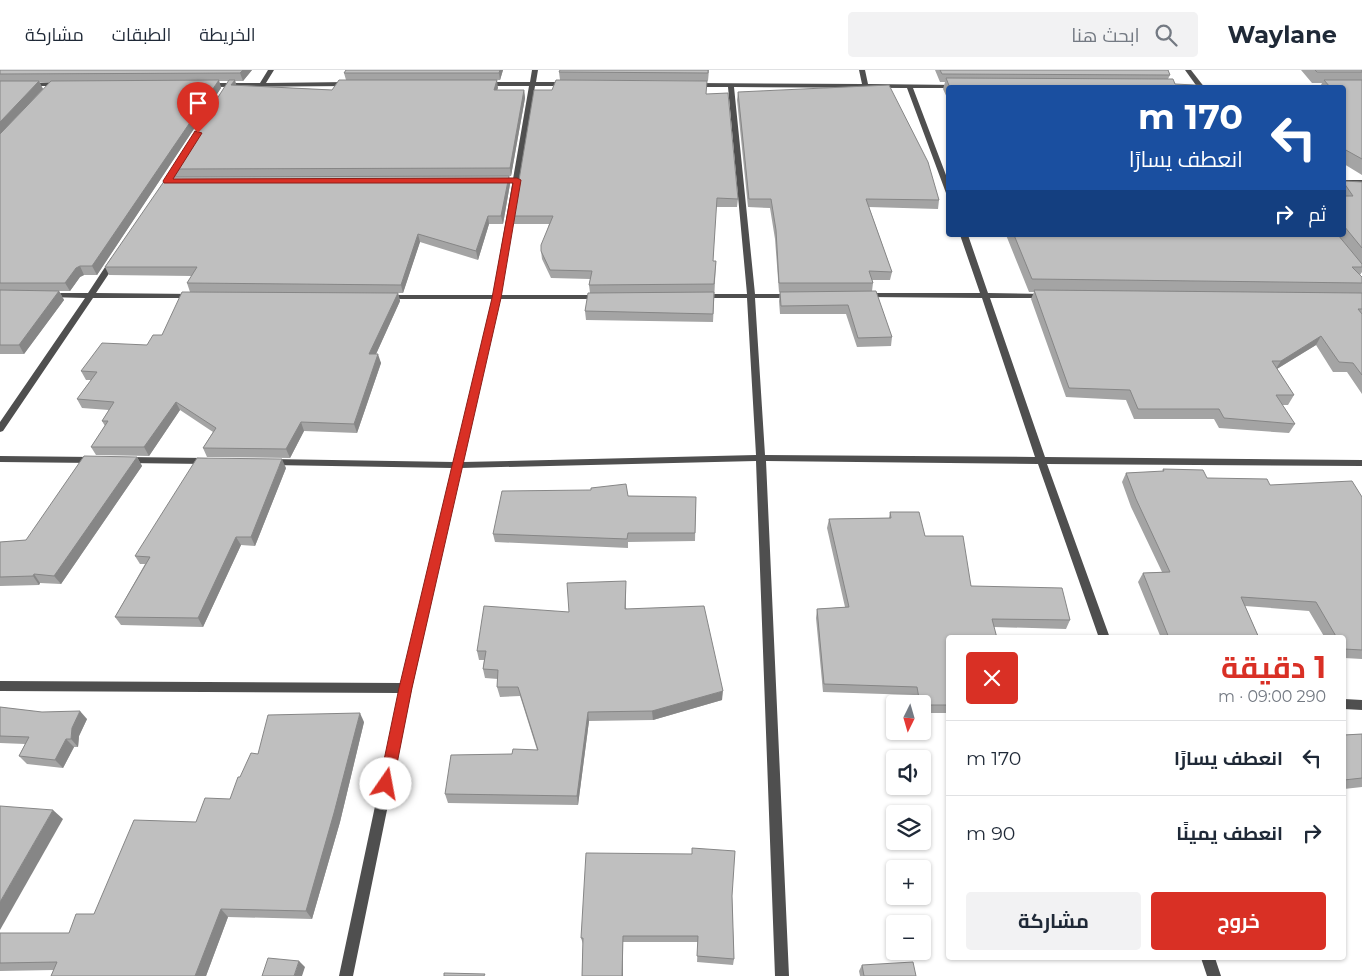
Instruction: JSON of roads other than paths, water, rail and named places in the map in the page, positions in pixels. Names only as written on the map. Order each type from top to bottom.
[{"type":"street","points":[[262,84],[271,70]]},
{"type":"street","points":[[346,976],[406,688],[496,298],[512,180],[535,70]]},
{"type":"street","points":[[862,70],[866,86]]},
{"type":"street","points":[[1188,70],[1200,85]]},
{"type":"street","points":[[46,92],[53,84]]},
{"type":"street","points":[[18,85],[73,84]]},
{"type":"street","points":[[200,85],[352,84]]},
{"type":"street","points":[[482,84],[582,84]]},
{"type":"street","points":[[224,93],[229,85]]},
{"type":"street","points":[[691,85],[946,86]]},
{"type":"street","points":[[731,86],[751,296],[761,458],[782,976]]},
{"type":"street","points":[[909,86],[946,180]]},
{"type":"street","points":[[1346,182],[1362,182]]},
{"type":"street","points":[[965,237],[1041,460],[1104,635]]},
{"type":"street","points":[[0,429],[118,254]]},
{"type":"street","points":[[40,295],[199,296]]},
{"type":"street","points":[[692,296],[800,296]]},
{"type":"street","points":[[858,296],[1055,296]]},
{"type":"street","points":[[377,297],[614,297]]},
{"type":"street","points":[[259,462],[459,465],[761,458],[1362,463]]},
{"type":"street","points":[[0,459],[100,460]]},
{"type":"street","points":[[120,460],[220,462]]},
{"type":"street","points":[[0,686],[406,688]]},
{"type":"street","points":[[1346,704],[1362,705]]},
{"type":"street","points":[[1209,960],[1214,976]]}]
